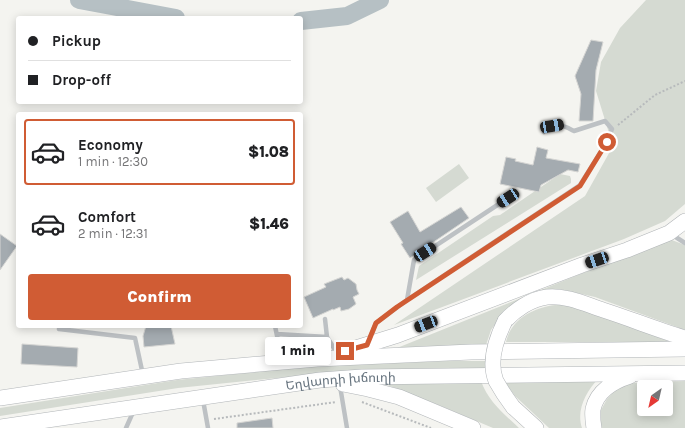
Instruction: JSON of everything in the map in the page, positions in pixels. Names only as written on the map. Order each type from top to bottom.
[{"type":"main road","points":[[317,358],[367,345],[626,250],[669,233],[685,221]]},
{"type":"main road","points":[[536,428],[513,407],[495,379],[493,367],[493,356],[496,342],[505,321],[524,306],[546,297],[567,298],[685,338]]},
{"type":"main road","name":"Եղվարդի խճուղի","points":[[0,398],[181,371],[317,358],[471,352],[685,349]]},
{"type":"main road","name":"Եղվարդի խճուղի","points":[[0,426],[320,380],[362,377],[685,373]]},
{"type":"main road","points":[[594,428],[593,409],[597,398],[603,391],[620,379],[640,374]]},
{"type":"main road","points":[[320,380],[368,389],[399,397],[473,428]]},
{"type":"lane","points":[[367,345],[376,323],[407,300],[580,186],[607,142],[612,129],[605,121],[574,131],[561,124],[552,126],[544,132]]},
{"type":"lane","points":[[407,300],[414,260],[508,198]]},
{"type":"lane","points":[[669,233],[685,243]]},
{"type":"lane","points":[[325,319],[327,337],[337,353]]},
{"type":"lane","points":[[60,328],[60,330],[135,338],[143,377]]},
{"type":"lane","points":[[276,328],[283,362]]},
{"type":"lane","points":[[277,334],[327,337]]},
{"type":"lane","points":[[340,384],[347,428]]},
{"type":"lane","points":[[202,397],[208,428]]},
{"type":"lane","points":[[126,428],[136,406]]},
{"type":"path","points":[[612,129],[655,95],[685,80]]},
{"type":"path","points":[[207,420],[357,400],[431,428]]},
{"type":"shaded area","points":[[646,0],[685,0],[685,204],[665,221],[624,239],[394,325],[585,196],[613,146],[596,91],[601,62],[620,28]]},
{"type":"shaded area","points":[[459,164],[469,178],[436,202],[426,188]]},
{"type":"shaded area","points":[[560,174],[570,176],[571,183],[416,280],[419,266],[493,216],[500,215]]},
{"type":"shaded area","points":[[669,239],[685,245],[685,330],[595,297],[559,289],[539,293],[496,323],[491,330],[486,345],[397,348],[583,273],[642,251]]},
{"type":"shaded area","points":[[555,305],[565,305],[578,308],[671,342],[506,342],[513,327],[524,316],[539,309]]},
{"type":"shaded area","points":[[487,361],[487,368],[320,374],[256,380],[178,388],[0,416],[0,408],[177,380],[320,366]]},
{"type":"shaded area","points":[[503,379],[598,379],[586,395],[581,408],[580,421],[582,428],[549,428],[515,396]]},
{"type":"shaded area","points":[[481,381],[492,401],[519,428],[493,428],[385,384]]},
{"type":"shaded area","points":[[673,381],[685,381],[685,428],[601,428],[601,410],[607,399],[618,387],[629,383],[637,383],[637,416],[673,416]]},
{"type":"building","points":[[591,40],[603,42],[596,70],[593,121],[579,121],[581,94],[575,76]]},
{"type":"building","points":[[537,147],[548,150],[546,158],[580,164],[578,172],[568,170],[541,185],[539,192],[500,184],[506,157],[516,159],[515,161],[533,165]]},
{"type":"building","points":[[461,207],[469,218],[410,258],[390,222],[408,211],[420,232]]},
{"type":"building","points":[[0,234],[16,245],[16,247],[0,270]]},
{"type":"building","points":[[342,277],[344,280],[348,278],[356,284],[359,294],[353,297],[356,304],[349,309],[341,311],[340,307],[313,318],[304,297],[326,287],[324,284]]},
{"type":"building","points":[[145,328],[171,328],[175,344],[144,347],[143,336]]},
{"type":"building","points":[[22,344],[78,348],[77,367],[21,364]]},
{"type":"building","points":[[272,418],[273,428],[237,428],[237,423]]},
{"type":"waterway","points":[[79,0],[165,16]]},
{"type":"waterway","points":[[303,21],[347,16],[380,0]]},
{"type":"route","points":[[345,351],[367,345],[376,323],[397,307],[580,186],[607,142]]}]
